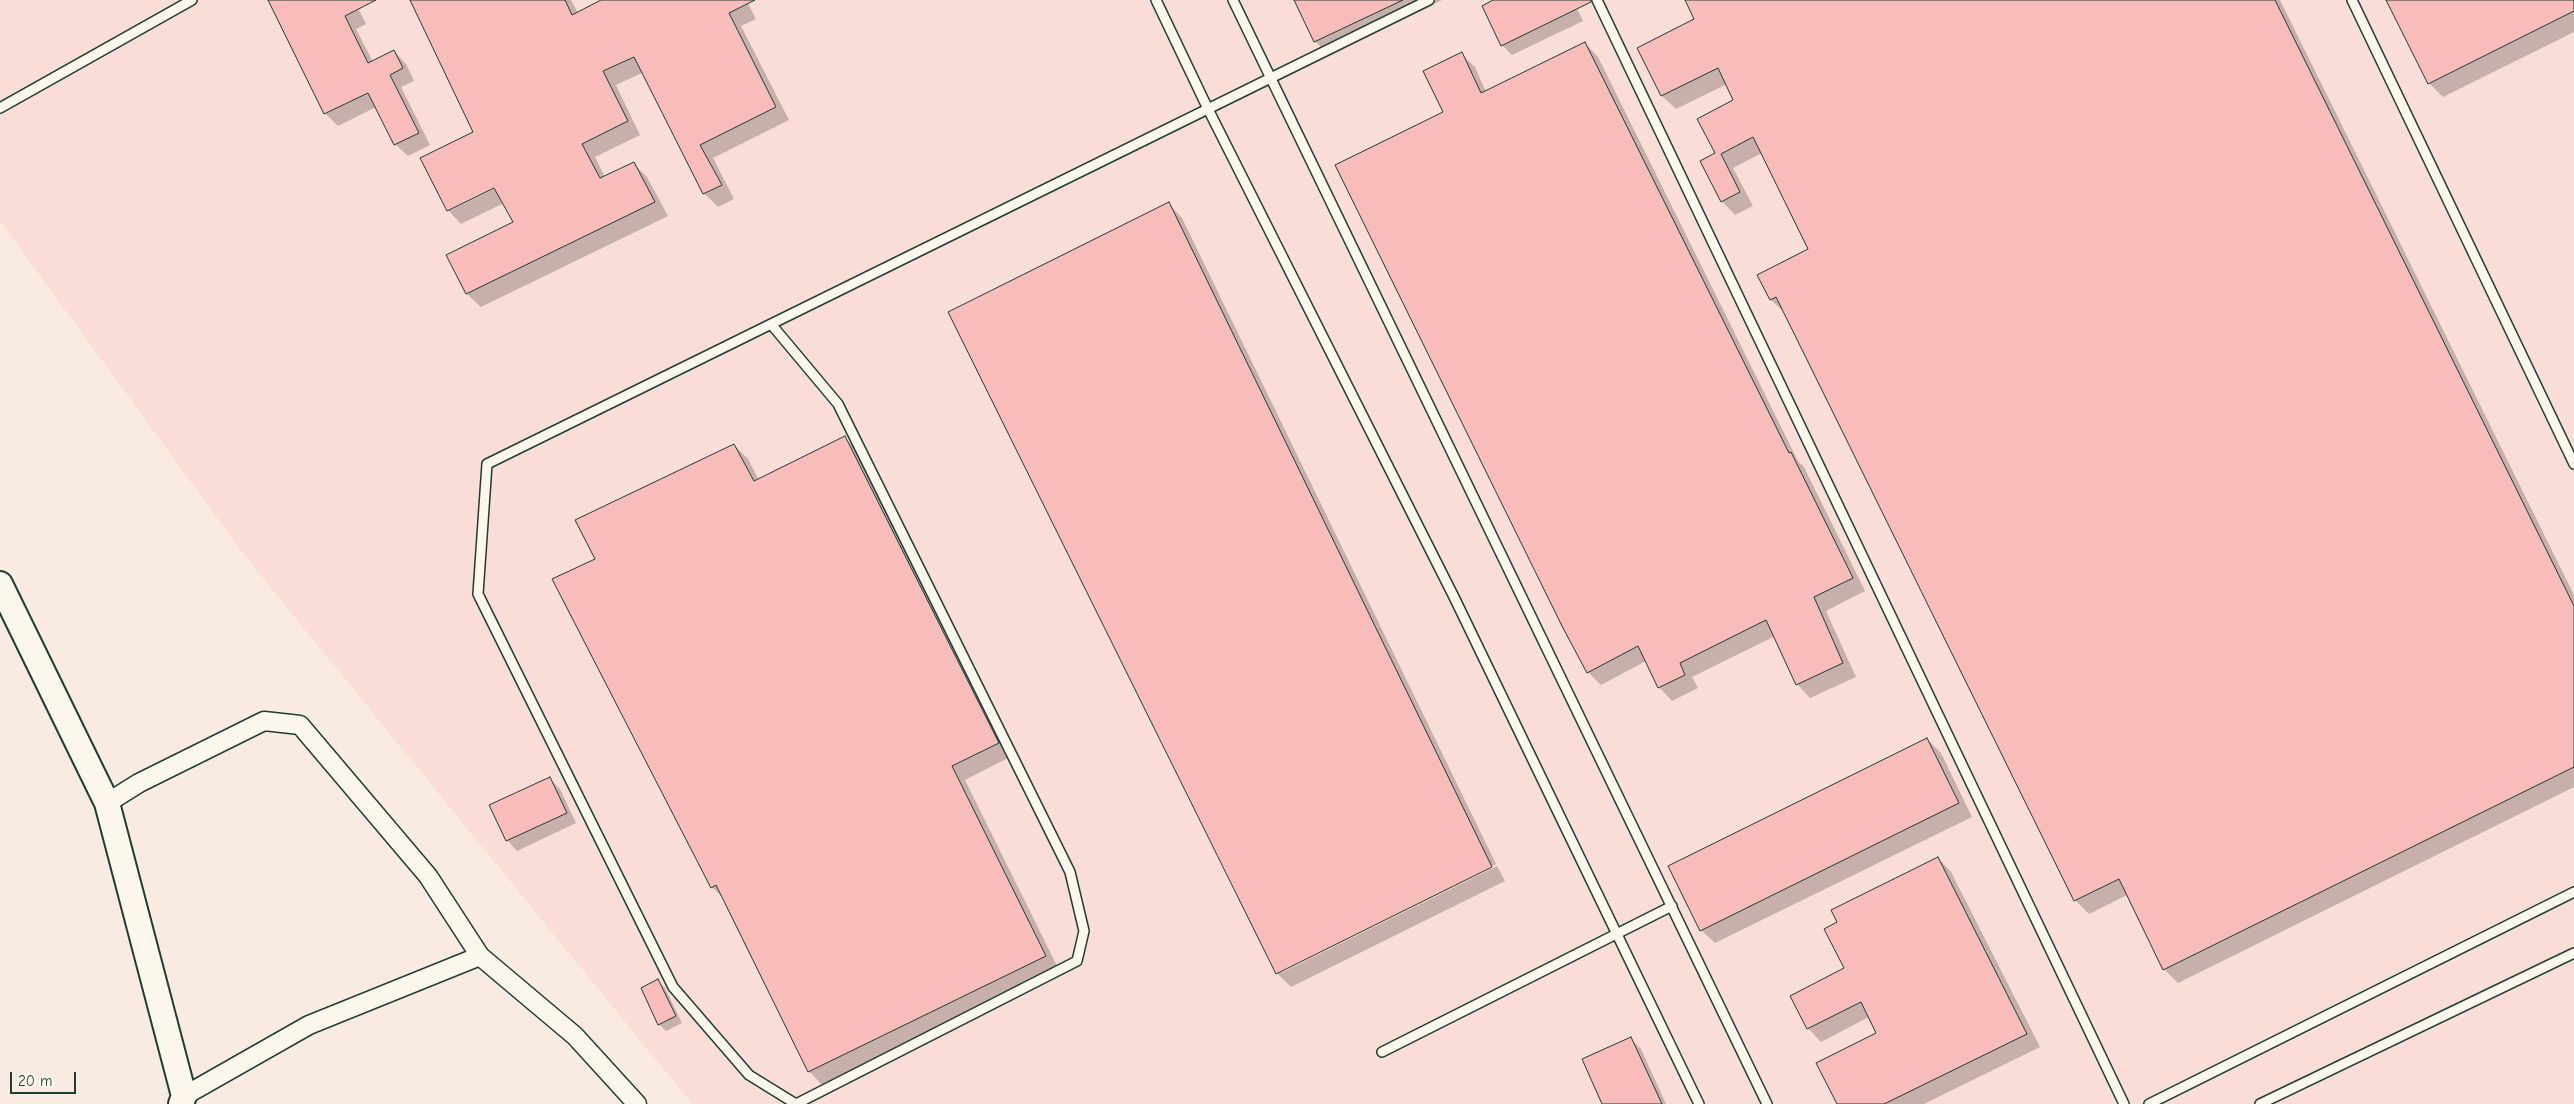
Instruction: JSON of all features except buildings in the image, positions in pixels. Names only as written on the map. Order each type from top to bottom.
[{"type":"street","points":[[0,584],[107,803],[183,1100],[309,1025],[480,956]]},
{"type":"street","points":[[107,803],[139,783],[264,720],[300,725],[428,876],[480,956],[575,1036],[637,1104]]},
{"type":"lane","points":[[0,108],[192,0]]},
{"type":"lane","points":[[1156,0],[1208,109],[1454,597],[1699,1104]]},
{"type":"lane","points":[[1233,0],[1767,1104]]},
{"type":"lane","points":[[771,324],[838,404],[1070,872],[1084,931],[1077,961],[796,1104],[749,1074],[674,987],[478,594],[487,464],[1271,77],[1429,0]]},
{"type":"lane","points":[[1597,0],[1804,430],[2124,1104]]},
{"type":"lane","points":[[2352,0],[2574,464]]},
{"type":"lane","points":[[2149,1104],[2574,892]]},
{"type":"lane","points":[[1382,1052],[1672,906]]},
{"type":"lane","points":[[2260,1104],[2574,953]]},
{"type":"shaded area","points":[[0,0],[2574,0],[2574,1104],[692,1104],[248,560],[0,221]]}]
